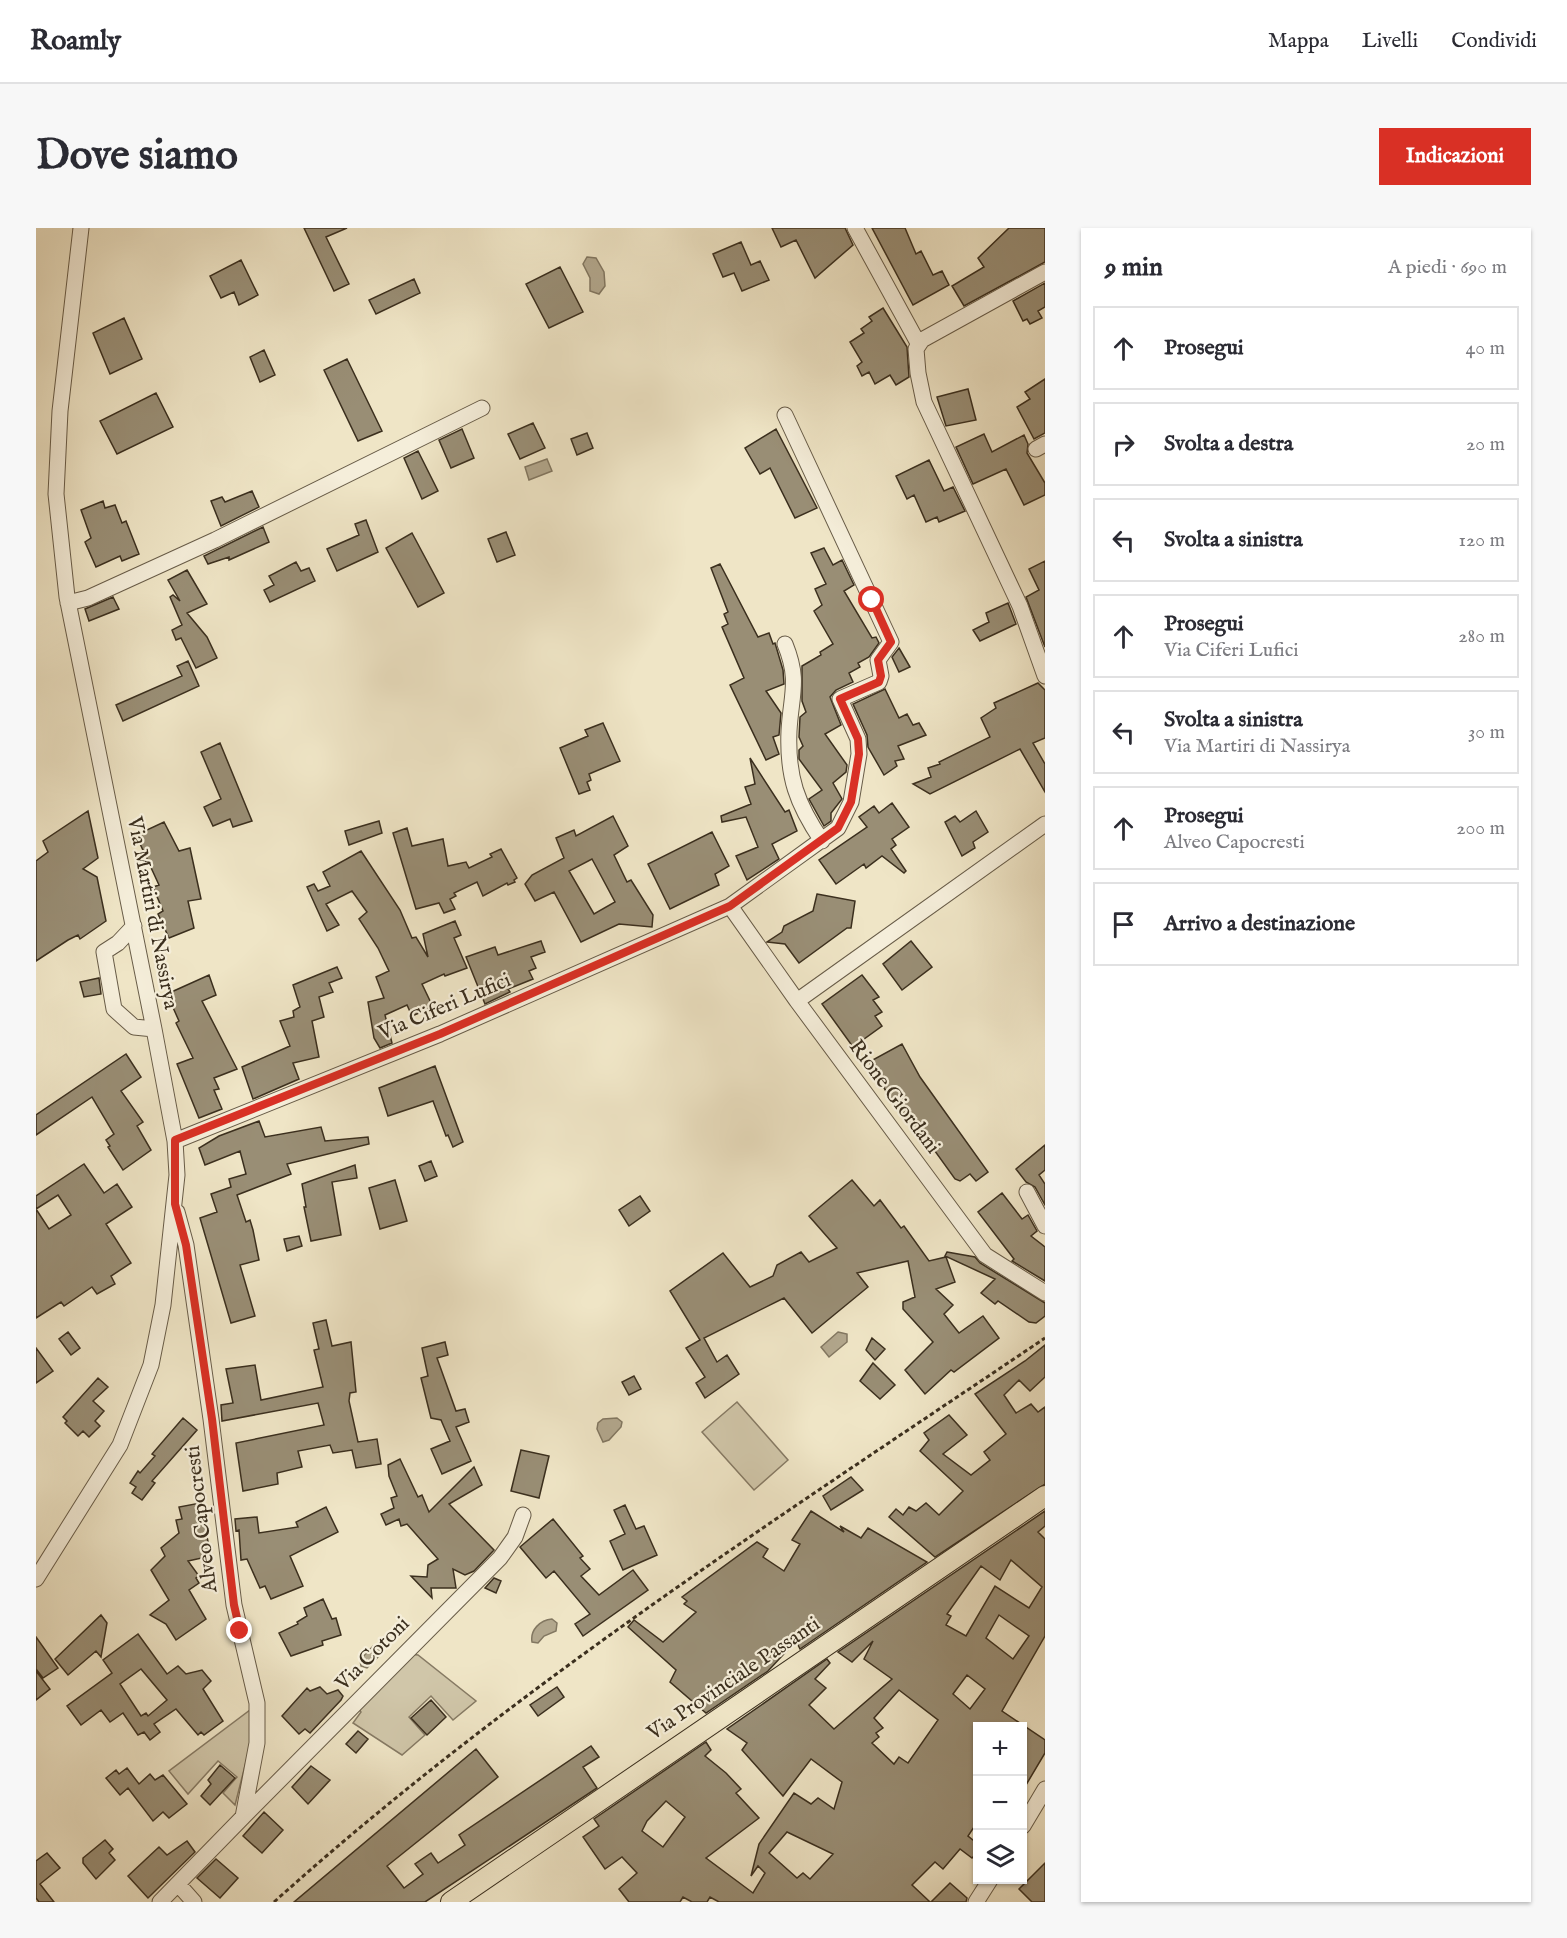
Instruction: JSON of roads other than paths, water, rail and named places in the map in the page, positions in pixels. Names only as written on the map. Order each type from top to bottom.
[{"type":"main road","name":"Via Provinciale Passanti","points":[[451,1902],[1045,1496]]},
{"type":"street","name":"Via Martiri di Nassirya","points":[[36,1579],[120,1445],[151,1365],[163,1305],[175,1204],[175,1140],[68,603],[56,494],[60,411],[81,228]]},
{"type":"street","points":[[855,228],[918,343]]},
{"type":"street","points":[[1045,272],[918,343],[916,349],[924,402],[1020,606],[1045,676]]},
{"type":"street","points":[[68,603],[88,598],[215,540],[482,408]]},
{"type":"street","name":"Via Ciferi Lufici","points":[[175,1140],[440,1034],[730,906],[838,828],[851,802],[856,776],[858,739],[840,699],[879,682],[881,676],[878,660],[891,642],[785,415]]},
{"type":"street","points":[[785,644],[796,680],[789,730],[792,780],[803,813],[822,841]]},
{"type":"street","points":[[797,1001],[1045,824]]},
{"type":"street","name":"Rione Giordani","points":[[730,906],[797,1001],[985,1255],[1045,1293]]},
{"type":"street","points":[[134,926],[118,943],[104,952],[114,1009],[134,1027],[154,1029]]},
{"type":"street","points":[[1027,1192],[1045,1226]]},
{"type":"street","name":"Alveo Capocresti","points":[[175,1204],[186,1245],[212,1419],[234,1605],[256,1703],[257,1743],[243,1817]]},
{"type":"street","name":"Via Cotoni","points":[[243,1817],[501,1558],[515,1537],[523,1515]]},
{"type":"street","points":[[1027,1819],[1045,1789]]},
{"type":"street","points":[[160,1902],[243,1817]]},
{"type":"street","points":[[178,1884],[194,1902]]},
{"type":"street","points":[[976,1902],[987,1884]]}]
